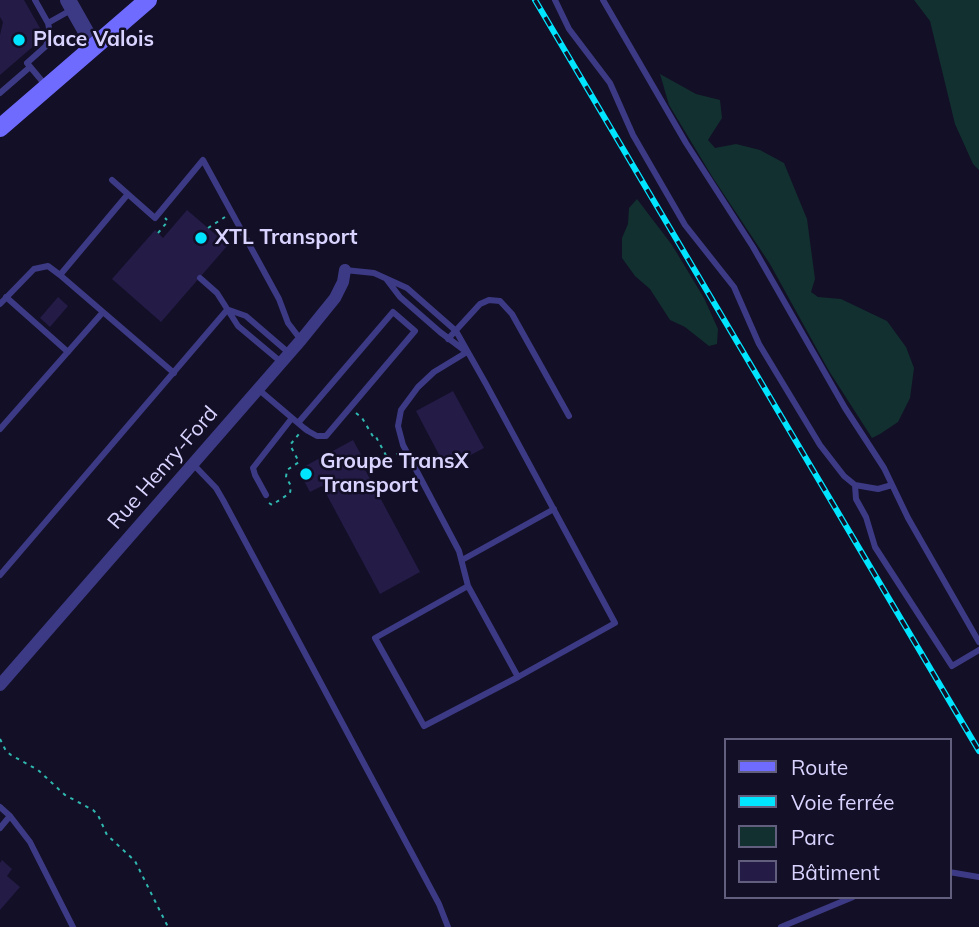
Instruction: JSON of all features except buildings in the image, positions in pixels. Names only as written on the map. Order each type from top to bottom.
[{"type":"main road","points":[[0,128],[148,0]]},
{"type":"street","points":[[70,5],[94,46]]},
{"type":"street","name":"Rue Henry-Ford","points":[[0,685],[301,340],[340,291],[345,270]]},
{"type":"lane","points":[[35,0],[48,23],[48,41],[27,63],[47,87]]},
{"type":"lane","points":[[555,0],[569,29],[610,83],[633,135],[685,225],[734,287],[759,344],[806,424],[835,466],[855,485],[878,489],[892,485]]},
{"type":"lane","points":[[603,0],[686,143],[753,247],[845,408],[884,468],[908,518],[979,642]]},
{"type":"lane","points":[[48,23],[70,5]]},
{"type":"lane","points":[[0,93],[30,67]]},
{"type":"lane","points":[[112,180],[155,218],[202,160],[279,299],[288,323],[301,340]]},
{"type":"lane","points":[[60,275],[128,194]]},
{"type":"lane","points":[[0,304],[34,269],[48,266],[174,373]]},
{"type":"lane","points":[[345,270],[366,271],[407,288],[456,331],[615,623],[424,726],[375,638],[468,586]]},
{"type":"lane","points":[[200,278],[217,293],[238,326],[285,358]]},
{"type":"lane","points":[[386,279],[400,297],[467,352]]},
{"type":"lane","points":[[6,297],[68,352]]},
{"type":"lane","points":[[448,339],[485,301],[495,300],[504,304],[569,416]]},
{"type":"lane","points":[[227,310],[246,316],[285,358]]},
{"type":"lane","points":[[0,575],[227,310]]},
{"type":"lane","points":[[0,429],[103,312]]},
{"type":"lane","points":[[258,389],[295,421],[322,437],[329,433],[415,331],[393,312],[295,421],[253,468],[266,497]]},
{"type":"lane","points":[[467,352],[434,372],[418,387],[398,419],[398,426],[405,449],[459,551],[468,586],[518,677]]},
{"type":"lane","points":[[193,464],[216,488],[223,500],[439,904],[448,927]]},
{"type":"lane","points":[[855,485],[856,499],[866,517],[876,547],[952,666],[979,650]]},
{"type":"lane","points":[[462,560],[554,509]]},
{"type":"lane","points":[[0,807],[30,842],[74,927]]},
{"type":"lane","points":[[0,828],[10,816]]},
{"type":"lane","points":[[951,872],[979,877]]},
{"type":"lane","points":[[781,927],[849,899]]},
{"type":"path","points":[[158,233],[168,221],[165,219]]},
{"type":"path","points":[[208,228],[219,220]]},
{"type":"path","points":[[362,418],[388,459],[405,449]]},
{"type":"path","points":[[301,431],[290,445],[302,467]]},
{"type":"path","points":[[266,497],[272,505],[289,496],[291,486],[286,477],[287,470],[299,462]]},
{"type":"path","points":[[0,739],[11,755],[38,770],[65,795],[98,815],[107,835],[135,861],[168,927]]},
{"type":"green space","points":[[914,0],[979,0],[979,170],[973,164],[955,124],[930,21]]},
{"type":"green space","points":[[660,74],[696,94],[720,100],[722,118],[708,140],[715,148],[736,144],[760,150],[784,163],[807,219],[815,279],[811,292],[818,297],[841,299],[887,321],[906,347],[914,368],[910,398],[898,422],[880,434],[872,438],[829,371],[770,264],[669,105]]},
{"type":"green space","points":[[637,199],[672,245],[704,298],[718,329],[717,344],[709,346],[685,327],[670,320],[650,289],[635,276],[622,258],[622,238],[628,224],[629,208]]},
{"type":"railway","points":[[535,0],[979,751]]},
{"type":"place","name":"Place Valois","points":[[19,40]]},
{"type":"place","name":"XTL Transport","points":[[201,238]]},
{"type":"place","name":"Groupe TransX Transport","points":[[306,474]]}]
